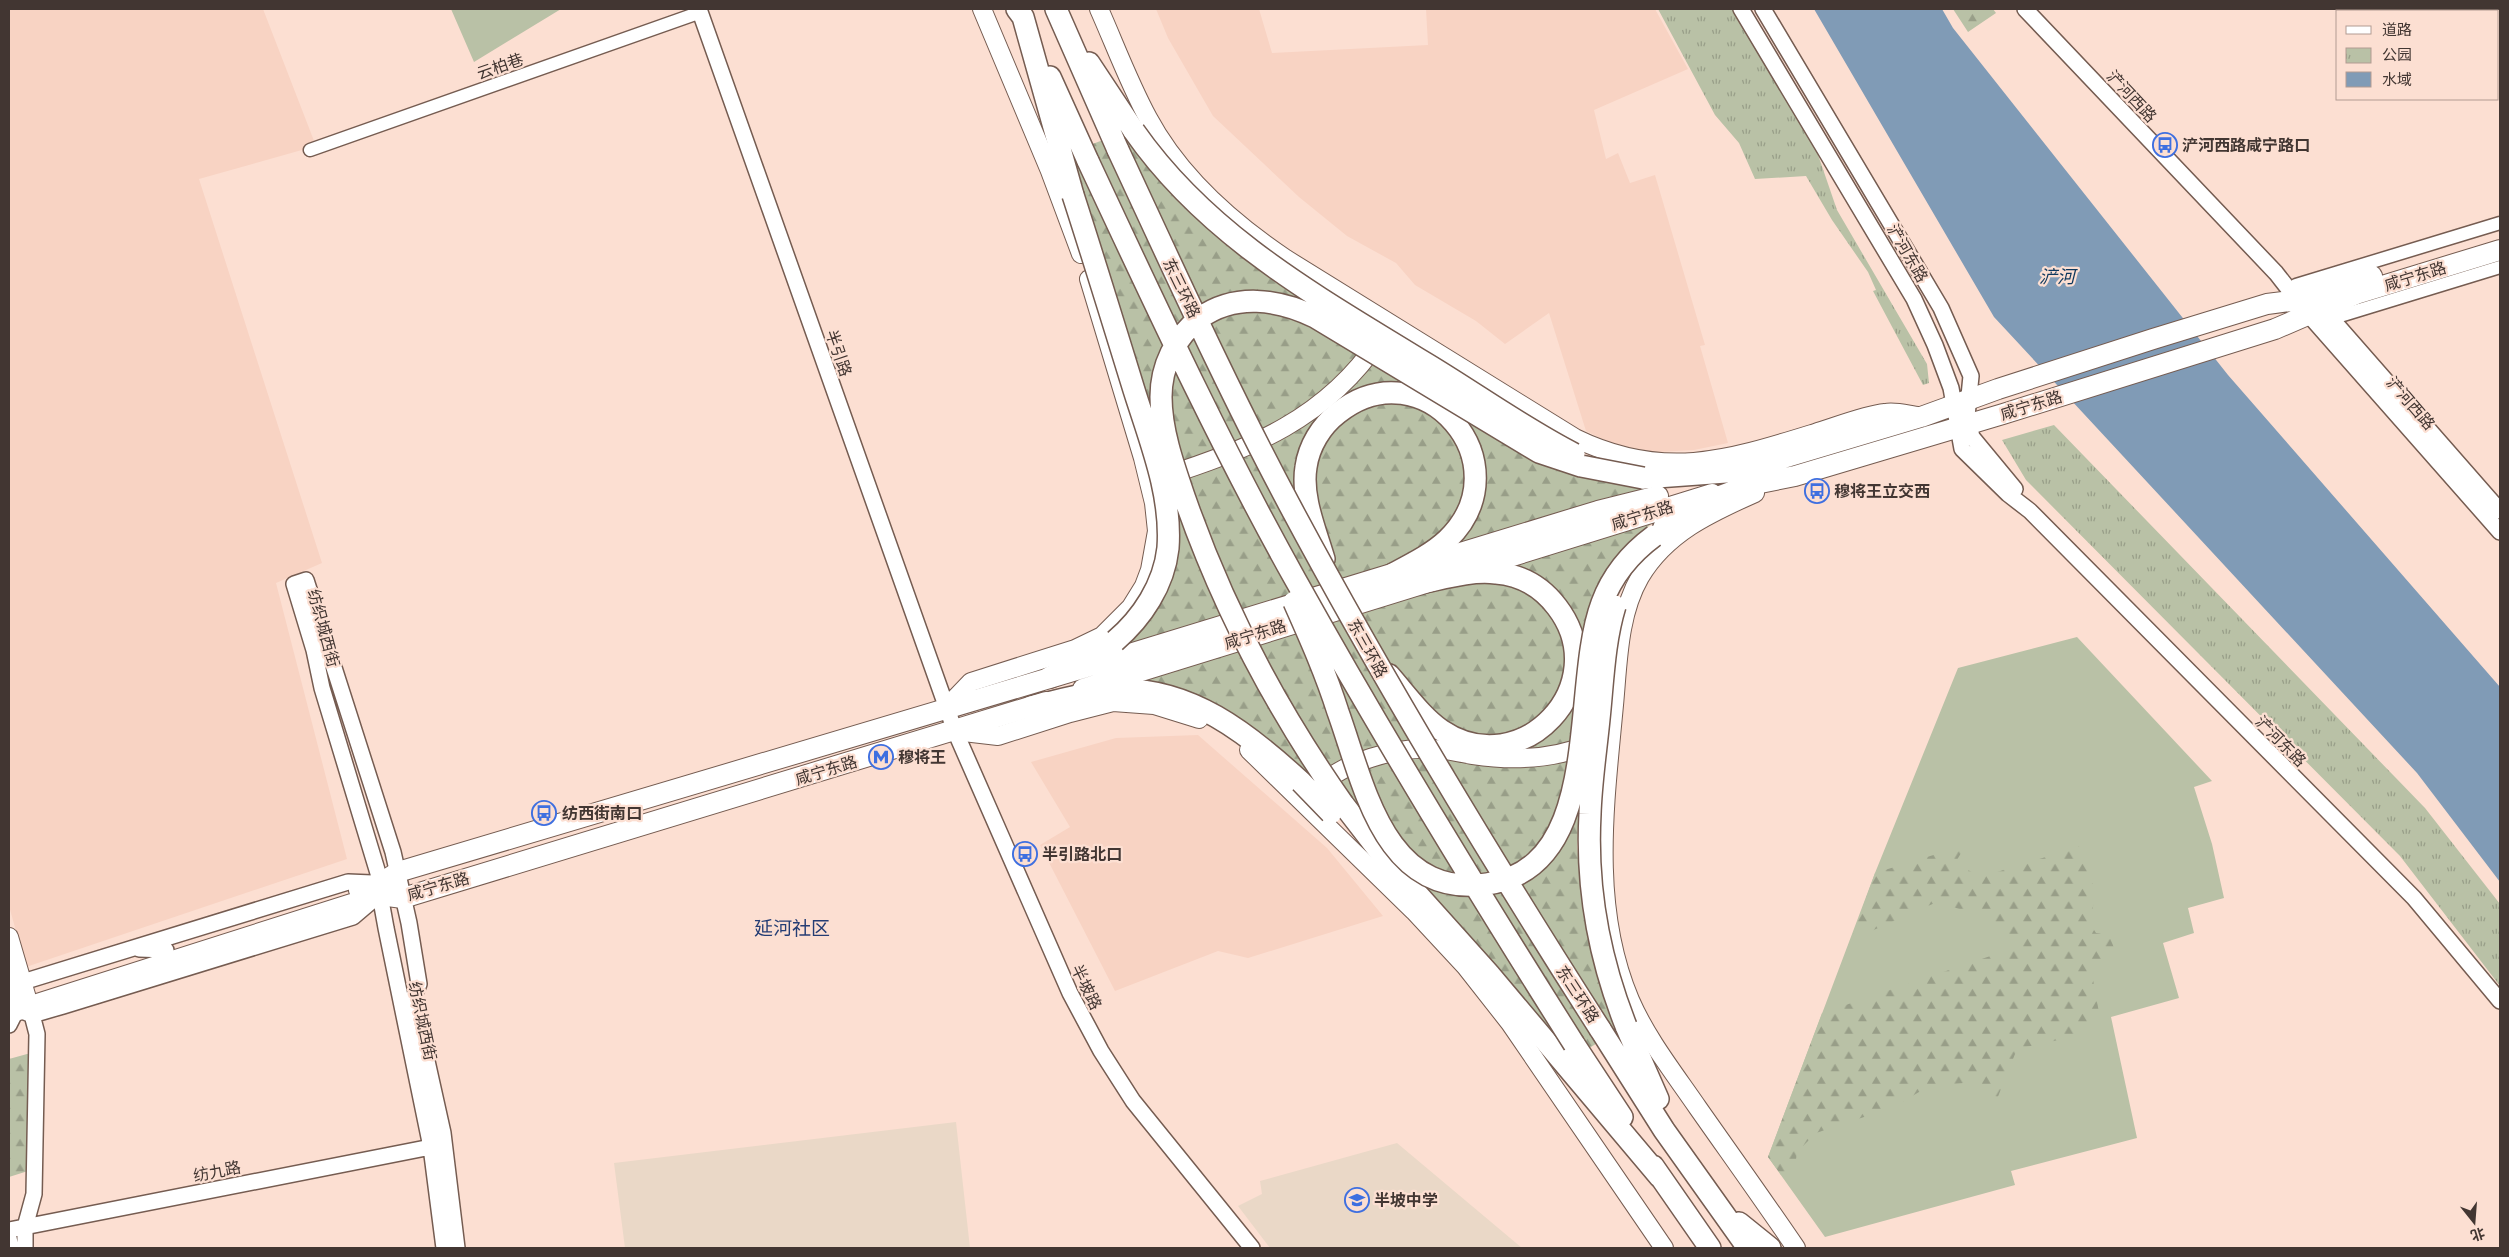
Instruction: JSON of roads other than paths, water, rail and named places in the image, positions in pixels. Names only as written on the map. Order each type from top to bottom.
[{"type":"highway","name":"东三环路","points":[[1020,12],[1088,161],[1201,398],[1261,516],[1425,806],[1574,1044],[1686,1217],[1710,1248]]},
{"type":"highway","points":[[1020,12],[1073,195],[1156,460],[1168,519],[1166,557],[1158,583],[1138,619],[1115,641],[1086,661],[1050,677]]},
{"type":"highway","name":"东三环路","points":[[1060,14],[1118,150],[1239,404],[1371,654],[1413,729],[1509,888],[1688,1162],[1748,1248]]},
{"type":"highway","points":[[1060,14],[1134,131],[1158,163],[1189,199],[1257,256],[1563,448],[1598,464],[1653,478]]},
{"type":"highway","points":[[1660,1177],[1489,974],[1337,808],[1252,656],[1213,571],[1179,481],[1164,425],[1161,396],[1168,359],[1185,332],[1204,316],[1236,303],[1260,301],[1288,306],[1315,317],[1539,452],[1581,466],[1653,478],[1751,468]]},
{"type":"highway","points":[[1330,579],[1309,506],[1305,482],[1306,467],[1312,447],[1325,424],[1346,406],[1369,396],[1394,392],[1418,397],[1445,412],[1466,438],[1475,466],[1474,496],[1466,516],[1444,542],[1393,574]]},
{"type":"highway","points":[[1261,516],[1327,680],[1370,806],[1382,831],[1398,852],[1420,871],[1447,882],[1464,885],[1493,883],[1517,875],[1541,858],[1561,829],[1574,786],[1589,656],[1599,612],[1609,587],[1619,570],[1635,552],[1659,531],[1708,501],[1751,468]]},
{"type":"highway","points":[[1659,531],[1645,546],[1625,578],[1610,622],[1590,814],[1590,870],[1596,927],[1614,995],[1626,1026],[1688,1162]]},
{"type":"highway","points":[[1371,654],[1422,712],[1441,730],[1462,740],[1484,745],[1504,744],[1522,739],[1542,727],[1554,716],[1567,697],[1574,676],[1575,656],[1572,635],[1564,616],[1547,595],[1526,581],[1495,573],[1476,573],[1421,583]]},
{"type":"highway","points":[[1031,707],[1115,690],[1168,697],[1196,706],[1227,722],[1271,756],[1302,792],[1337,808]]},
{"type":"highway","points":[[1722,1209],[1770,1248]]},
{"type":"highway","points":[[1686,1217],[1699,1248]]},
{"type":"main road","points":[[946,708],[971,682],[1086,644],[1102,636],[1120,619],[1144,586],[1154,555],[1157,522],[1149,482],[1076,237],[982,9]]},
{"type":"main road","points":[[1099,9],[1148,118],[1173,155],[1199,187],[1260,241],[1566,433],[1597,448],[1624,457],[1662,463],[1696,462],[1751,468]]},
{"type":"main road","name":"咸宁东路","points":[[386,883],[403,898],[954,731],[1031,707],[1113,678],[1693,499],[1751,468],[1795,476],[2003,414],[2275,329],[2311,304],[2500,236]]},
{"type":"main road","name":"咸宁东路","points":[[17,1001],[386,883],[946,708],[1598,511],[1639,502],[1920,417],[1998,389],[2267,304],[2311,304],[2356,294],[2500,250]]},
{"type":"main road","points":[[1149,482],[1242,449],[1296,422],[1323,402],[1353,375],[1390,323]]},
{"type":"main road","points":[[1598,511],[1635,494],[1687,476]]},
{"type":"main road","points":[[1795,476],[1698,521],[1672,539],[1652,559],[1636,585],[1626,612],[1621,634],[1603,820],[1602,853],[1609,921],[1623,980],[1635,1010],[1651,1038],[1796,1248]]},
{"type":"main road","points":[[954,731],[998,736],[1113,702],[1166,708],[1194,716],[1236,739],[1302,792],[1432,929],[1500,1008],[1664,1248]]},
{"type":"main road","points":[[1302,792],[1342,769],[1362,761],[1398,752],[1432,749],[1486,757],[1532,758],[1569,752],[1611,735]]},
{"type":"main road","name":"咸宁东路","points":[[17,1001],[166,950],[386,883]]},
{"type":"main road","points":[[9,937],[17,1001]]},
{"type":"street","name":"浐河东路","points":[[1742,9],[1914,299],[1942,364],[1962,402],[1963,426],[1960,444],[1965,454],[2008,494],[2030,511],[2414,898],[2500,1001]]},
{"type":"street","name":"浐河东路","points":[[1763,9],[1941,308],[1968,367],[1971,385],[1962,402]]},
{"type":"street","name":"浐河西路","points":[[2025,9],[2276,273],[2311,304],[2500,512]]},
{"type":"street","name":"云柏巷","points":[[310,150],[700,10]]},
{"type":"street","name":"半引路","points":[[700,10],[946,708]]},
{"type":"street","points":[[2311,304],[2500,223]]},
{"type":"street","points":[[2311,304],[2500,267]]},
{"type":"street","name":"浐河西路","points":[[2311,304],[2500,532]]},
{"type":"street","name":"纺织城西街","points":[[386,883],[322,688],[314,650],[294,584],[306,580],[386,883],[431,1146],[444,1248]]},
{"type":"street","name":"半坡路","points":[[946,708],[954,731],[1070,993],[1101,1052],[1134,1101],[1252,1248]]},
{"type":"street","points":[[25,1248],[25,1226],[34,1194],[37,1034],[17,1001],[128,949],[348,882],[386,883]]},
{"type":"street","name":"纺织城西街","points":[[403,898],[419,984],[413,998],[443,1133],[457,1248]]},
{"type":"street","points":[[128,949],[166,950]]},
{"type":"street","name":"纺九路","points":[[9,1230],[431,1146]]},
{"type":"street","points":[[9,1238],[12,1248]]},
{"type":"water","name":"浐河","points":[[1814,9],[1942,9],[1953,28],[2228,375],[2500,687],[2500,882],[2417,773],[1994,317]]},
{"type":"place","name":"浐河西路咸宁路口","points":[[2165,145]]},
{"type":"place","name":"穆将王立交西","points":[[1817,491]]},
{"type":"place","name":"穆将王","points":[[881,757]]},
{"type":"place","name":"纺西街南口","points":[[544,813]]},
{"type":"place","name":"半引路北口","points":[[1025,854]]},
{"type":"place","name":"半坡中学","points":[[1357,1200]]},
{"type":"district","name":"延河社区","points":[[792,928]]}]
